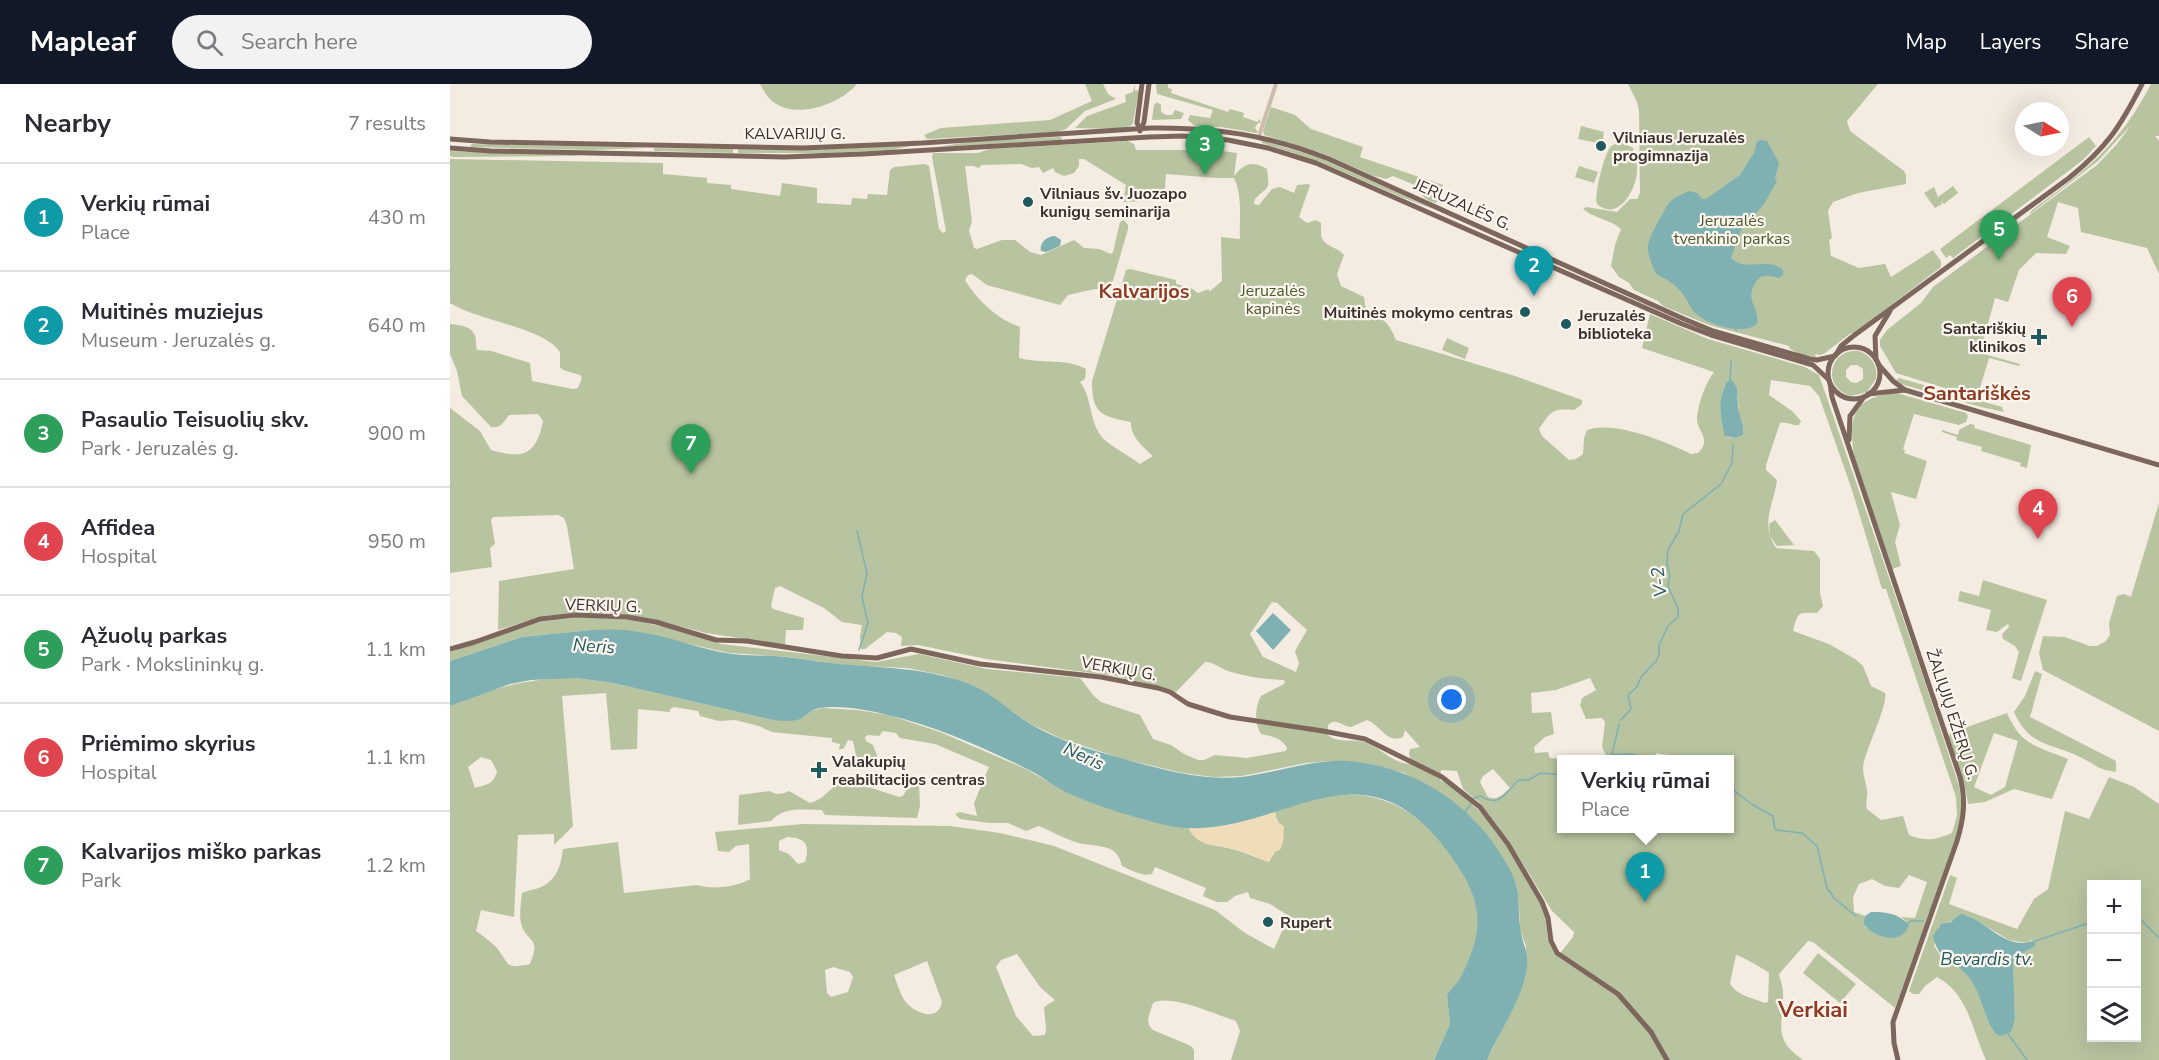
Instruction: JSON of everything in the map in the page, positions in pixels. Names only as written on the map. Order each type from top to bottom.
[{"type":"main road","points":[[1140,129],[1137,123],[1143,84]]},
{"type":"main road","points":[[1138,138],[1144,122],[1149,84]]},
{"type":"main road","points":[[1905,390],[1853,399],[1842,396],[1830,381],[1830,364],[1845,343],[2093,158],[2116,130],[2142,84]]},
{"type":"main road","name":"JERUZALĖS G.","points":[[1140,129],[1202,128],[1259,136],[1329,159],[1713,331],[1810,359],[1818,360],[1836,355]]},
{"type":"main road","name":"KALVARIJŲ G.","points":[[450,140],[803,148],[1140,129]]},
{"type":"main road","points":[[1257,145],[1259,136]]},
{"type":"main road","name":"JERUZALĖS G.","points":[[1138,138],[1199,137],[1257,145],[1316,163],[1682,324],[1711,335],[1813,365],[1830,381]]},
{"type":"main road","name":"KALVARIJŲ G.","points":[[450,148],[784,157],[1138,138]]},
{"type":"main road","points":[[464,150],[465,141]]},
{"type":"main road","points":[[922,143],[923,151]]},
{"type":"main road","points":[[651,145],[651,154]]},
{"type":"main road","points":[[1436,216],[1439,209]]},
{"type":"main road","points":[[1866,395],[1878,381],[1875,336],[1890,311]]},
{"type":"main road","points":[[1836,355],[1847,348],[1858,348],[1869,352],[1893,381],[1905,390],[2159,465]]},
{"type":"main road","name":"ŽALIŲJŲ EŽERŲ G.","points":[[1830,381],[1832,397],[1960,777],[1965,799],[1964,817],[1957,841],[1896,1013],[1893,1031],[1897,1058]]},
{"type":"main road","name":"ŽALIŲJŲ EŽERŲ G.","points":[[1849,447],[1850,416],[1866,395]]},
{"type":"main road","name":"VERKIŲ G.","points":[[450,649],[540,619],[576,615],[627,617],[656,622],[716,640],[747,641],[842,656],[877,658],[911,649],[980,664],[1109,679],[1158,688],[1170,692],[1188,704],[1230,717],[1365,739],[1442,777],[1480,807],[1508,844],[1542,902],[1548,918],[1551,941],[1557,953],[1618,994],[1652,1032],[1667,1060]]},
{"type":"main road","points":[[1891,1060],[1897,1058]]},
{"type":"street","points":[[1259,136],[1276,84]]},
{"type":"green space","points":[[760,84],[857,84],[849,92],[828,104],[804,110],[781,106],[769,98]]},
{"type":"green space","points":[[1085,84],[1103,84],[1108,94],[1116,99],[1085,111],[1066,129],[1058,132],[927,139],[924,135],[941,128],[1050,120],[1092,101]]},
{"type":"green space","points":[[1135,84],[1135,91],[1139,90],[1131,126],[1116,129],[1075,128],[1087,116],[1126,102],[1125,95],[1133,92]]},
{"type":"green space","points":[[1156,84],[1168,84],[1168,88],[1172,89],[1171,93],[1228,112],[1230,109],[1244,113],[1243,117],[1258,122],[1259,119],[1261,122],[1255,128],[1258,132],[1195,126],[1188,120],[1190,115],[1210,118],[1213,110],[1157,94]]},
{"type":"green space","name":"Jeruzalės tvenkinio parkas","points":[[1628,84],[1878,84],[1847,121],[1850,131],[1904,171],[1906,184],[1858,193],[1833,202],[1828,211],[1832,238],[1829,240],[1831,256],[1859,268],[1885,264],[1891,277],[1933,250],[1941,261],[1941,267],[1853,334],[1851,333],[1825,353],[1815,354],[1816,357],[1799,354],[1789,346],[1709,325],[1663,306],[1658,301],[1634,290],[1629,283],[1619,277],[1611,266],[1621,229],[1583,209],[1586,207],[1617,212],[1630,199],[1637,199],[1640,193],[1639,111]]},
{"type":"green space","points":[[2151,84],[2159,84],[2159,136],[2155,136],[2159,141],[2159,274],[2147,248],[2081,232],[2078,208],[2058,202],[2047,237],[2070,246],[2066,254],[2036,253],[2019,270],[2008,302],[1995,298],[1980,353],[2020,364],[2019,366],[1989,358],[1977,398],[1896,373],[1880,346],[1880,340],[1887,330],[1921,303],[1933,287],[2097,165],[2131,125],[2098,161],[2030,214],[2099,156],[2113,141],[2139,106]]},
{"type":"green space","points":[[1157,102],[1161,105],[1161,112],[1166,115],[1172,115],[1175,110],[1184,113],[1181,119],[1152,120],[1154,105]]},
{"type":"green space","points":[[1271,107],[1295,115],[1311,129],[1363,147],[1360,157],[1443,185],[1438,201],[1435,203],[1428,200],[1417,186],[1393,176],[1386,179],[1374,176],[1319,152],[1264,135],[1263,131]]},
{"type":"green space","points":[[1581,126],[1604,132],[1602,144],[1578,139]]},
{"type":"green space","points":[[1061,137],[1062,140],[938,147],[968,142]]},
{"type":"green space","points":[[2089,137],[2096,146],[2083,160],[1953,258],[1950,255],[1946,258],[1940,249],[2064,156],[2069,156],[2069,152]]},
{"type":"green space","points":[[1261,140],[1318,157],[1433,209],[1318,161],[1262,143]]},
{"type":"green space","name":"Jeruzalės kapinės","points":[[1128,141],[1134,144],[1136,150],[1213,150],[1237,153],[1234,176],[1241,169],[1253,164],[1267,169],[1267,187],[1255,199],[1254,204],[1259,205],[1272,189],[1280,187],[1294,193],[1297,185],[1310,185],[1299,217],[1307,223],[1316,220],[1321,223],[1324,242],[1344,255],[1337,274],[1341,286],[1364,297],[1366,311],[1371,316],[1384,320],[1396,340],[1512,375],[1582,400],[1582,404],[1574,410],[1553,412],[1539,429],[1542,436],[1569,460],[1576,459],[1583,454],[1587,430],[1598,428],[1625,430],[1640,434],[1691,454],[1698,453],[1702,448],[1704,439],[1697,417],[1703,393],[1714,372],[1642,348],[1650,314],[1708,339],[1805,367],[1819,375],[1925,682],[1959,786],[1961,800],[1956,839],[1895,1008],[1813,942],[1808,941],[1779,974],[1783,990],[1781,1030],[1787,1044],[1803,1060],[1487,1060],[1517,999],[1524,978],[1526,946],[1520,930],[1516,884],[1474,820],[1443,795],[1404,773],[1370,764],[1328,761],[1306,763],[1242,776],[1213,777],[1183,773],[1123,759],[1060,738],[1031,724],[976,687],[942,675],[907,668],[843,665],[789,657],[729,653],[633,631],[592,630],[522,637],[450,661],[450,652],[536,622],[585,617],[632,620],[721,644],[876,662],[919,654],[987,669],[1080,678],[1101,702],[1140,715],[1153,739],[1171,745],[1198,760],[1215,755],[1247,758],[1286,751],[1287,748],[1279,740],[1261,734],[1256,715],[1261,696],[1284,684],[1283,680],[1237,674],[1205,662],[1175,693],[1158,686],[1115,676],[986,659],[918,645],[901,646],[902,637],[896,633],[887,632],[865,649],[861,649],[862,625],[842,622],[824,608],[780,586],[775,588],[771,606],[773,609],[804,618],[803,630],[786,630],[785,645],[706,633],[648,618],[610,613],[543,616],[498,630],[499,581],[574,569],[567,526],[564,518],[558,515],[493,517],[491,520],[495,544],[490,548],[492,567],[450,573],[450,408],[480,431],[491,450],[502,453],[520,454],[532,448],[543,421],[538,414],[509,415],[499,426],[491,427],[462,396],[457,371],[450,354],[450,324],[471,330],[476,338],[477,350],[491,351],[530,363],[532,381],[573,389],[578,388],[582,378],[560,367],[560,352],[552,343],[540,336],[477,315],[450,303],[450,159],[663,163],[663,174],[707,178],[707,183],[731,185],[731,189],[780,196],[782,183],[817,188],[817,203],[851,205],[852,198],[867,199],[868,194],[887,195],[890,170],[894,167],[925,164],[929,166],[939,229],[943,233],[946,231],[933,153],[978,153],[989,149]],"holes":[[[1079,159],[1084,159],[1126,185],[1123,202],[1164,200],[1166,174],[1234,178],[1239,192],[1240,239],[1221,237],[1222,281],[1209,292],[1209,289],[1198,293],[1191,288],[1176,284],[1176,280],[1126,270],[1092,381],[1092,392],[1094,401],[1101,412],[1113,418],[1131,422],[1135,437],[1153,456],[1140,464],[1109,443],[1097,430],[1087,395],[1080,382],[1085,379],[1086,369],[1071,363],[1019,358],[1020,327],[989,308],[965,280],[968,275],[972,274],[987,285],[1060,305],[1068,295],[1095,289],[1104,290],[1112,284],[1128,229],[1124,220],[1120,222],[1111,254],[1099,249],[1084,248],[1074,240],[1041,255],[1030,252],[1015,240],[1002,240],[974,248],[969,230],[972,222],[965,166],[979,168],[981,165],[1021,164],[1032,168],[1039,167],[1043,173],[1053,168],[1055,172],[1064,176],[1074,173],[1079,166]],[[1771,380],[1810,386],[1819,396],[1852,490],[1882,589],[1886,589],[1956,797],[1957,816],[1952,833],[1935,839],[1921,839],[1909,835],[1903,816],[1881,820],[1867,809],[1863,765],[1883,707],[1885,693],[1871,686],[1863,666],[1855,659],[1829,644],[1793,631],[1799,614],[1817,613],[1823,606],[1820,593],[1820,559],[1814,551],[1776,548],[1771,539],[1768,522],[1777,480],[1766,470],[1766,465],[1780,423],[1799,425],[1801,421],[1792,411],[1769,395]],[[1724,387],[1738,396],[1743,435],[1736,438],[1727,437],[1721,419]],[[1272,602],[1277,603],[1307,630],[1295,651],[1299,663],[1296,672],[1263,657],[1250,634]],[[1367,720],[1392,738],[1403,737],[1405,730],[1420,747],[1410,749],[1411,764],[1398,761],[1364,742],[1340,740],[1328,735],[1328,725],[1333,722],[1351,727]],[[1493,769],[1510,788],[1500,796],[1488,797],[1480,782],[1483,776]],[[1441,770],[1457,771],[1463,789],[1480,803],[1509,841],[1552,911],[1574,932],[1573,937],[1558,956],[1549,942],[1546,919],[1536,894],[1515,856],[1473,805],[1440,780]],[[1909,875],[1927,882],[1915,918],[1901,917],[1907,922],[1866,928],[1863,924],[1865,916],[1854,912],[1853,897],[1859,884],[1872,879],[1885,886],[1899,888]],[[1736,955],[1769,973],[1768,1002],[1750,998],[1732,987],[1730,983]]]},
{"type":"green space","points":[[1619,143],[1633,148],[1637,167],[1636,180],[1624,202],[1618,207],[1605,209],[1597,204],[1596,199],[1600,178],[1609,149],[1612,145]]},
{"type":"green space","points":[[472,144],[646,148],[594,150],[472,147],[470,146]]},
{"type":"green space","points":[[916,145],[891,150],[827,153],[738,153],[738,149],[805,150]]},
{"type":"green space","points":[[654,148],[733,149],[733,153],[654,151]]},
{"type":"green space","points":[[450,151],[577,156],[453,157],[450,156]]},
{"type":"green space","points":[[1579,166],[1598,172],[1594,183],[1575,177]]},
{"type":"green space","points":[[1953,186],[1958,193],[1944,204],[1941,201],[1942,204],[1935,208],[1924,193],[1934,187],[1938,197]]},
{"type":"green space","points":[[1447,338],[1469,348],[1465,359],[1442,350]]},
{"type":"green space","points":[[1859,351],[1871,359],[1876,374],[1876,379],[1867,392],[1851,396],[1842,392],[1835,385],[1832,377],[1835,362],[1849,352]],"holes":[[[1851,365],[1857,365],[1863,369],[1863,379],[1857,383],[1851,382],[1846,377],[1846,370]]]},
{"type":"green space","points":[[1899,378],[2002,407],[2004,412],[1901,384],[1896,380]]},
{"type":"green space","points":[[1897,393],[1966,413],[1968,416],[1966,422],[1959,425],[1914,414],[1903,449],[1904,453],[1927,461],[1916,499],[1891,492],[1900,525],[1895,542],[1901,566],[1892,569],[1854,455],[1852,430],[1857,411],[1863,404],[1883,395]]},
{"type":"green space","points":[[1970,424],[1975,425],[1974,428],[2031,445],[2027,468],[2020,466],[2021,463],[1981,451],[1982,447],[1956,440],[1957,437],[1942,432],[1942,430],[1958,435],[1959,430]]},
{"type":"green space","points":[[2159,503],[2159,731],[2043,670],[2039,653],[2043,636],[2065,637],[2090,646],[2097,646],[2106,641],[2110,635],[2109,623],[2117,596],[2124,594],[2131,597]]},
{"type":"green space","points":[[1775,520],[1794,545],[1777,546],[1770,536],[1769,524]]},
{"type":"green space","points":[[1983,580],[2047,600],[2021,681],[2012,678],[2019,652],[2015,646],[2003,639],[2002,634],[2009,627],[2008,624],[1997,632],[1986,630],[1991,610],[1958,601],[1960,591],[1979,596]]},
{"type":"green space","points":[[2035,671],[2042,674],[2030,717],[2116,761],[2116,772],[2101,768],[2034,738],[2020,724],[2014,712],[2025,696]]},
{"type":"green space","points":[[560,678],[613,683],[773,720],[795,720],[811,711],[823,708],[889,715],[940,732],[1026,769],[1081,798],[1150,821],[1189,828],[1192,834],[1201,841],[1237,850],[1269,862],[1283,834],[1275,811],[1315,798],[1346,794],[1390,802],[1408,812],[1435,835],[1459,866],[1475,900],[1478,935],[1467,965],[1447,996],[1450,1024],[1434,1060],[1231,1060],[1240,1031],[1236,1021],[1182,1003],[1161,1001],[1153,1003],[1148,1018],[1150,1027],[1191,1046],[1194,1050],[1194,1060],[450,1060],[450,706],[512,685]],"holes":[[[606,693],[611,750],[637,749],[638,709],[670,712],[670,709],[674,707],[698,711],[700,716],[719,721],[735,720],[759,726],[772,732],[832,738],[832,742],[840,744],[839,750],[844,748],[848,740],[853,741],[856,756],[862,766],[876,762],[878,758],[873,745],[866,741],[865,737],[868,735],[879,736],[883,731],[896,733],[900,738],[935,744],[989,767],[974,803],[977,816],[960,812],[955,814],[960,819],[1008,823],[1026,831],[1039,826],[1075,842],[1110,849],[1119,858],[1122,866],[1137,873],[1152,874],[1155,867],[1206,888],[1203,896],[1217,902],[1227,902],[1235,896],[1248,892],[1250,898],[1270,904],[1289,916],[1274,949],[1245,933],[1215,910],[1054,846],[1000,833],[950,826],[803,824],[715,832],[718,851],[729,852],[736,846],[749,844],[750,879],[724,887],[697,885],[624,893],[618,842],[563,849],[559,866],[551,880],[541,887],[522,893],[521,923],[534,944],[530,964],[515,966],[508,964],[496,947],[476,931],[481,910],[514,917],[518,835],[554,834],[554,845],[573,826],[562,696]],[[481,757],[491,760],[497,771],[487,785],[475,788],[468,767]],[[787,837],[799,839],[807,846],[805,862],[798,864],[789,854],[779,850],[779,841]],[[1017,954],[1040,987],[1055,1000],[1044,1007],[1045,1035],[1033,1036],[1016,1016],[996,967],[1001,960]],[[927,961],[942,1002],[936,1012],[925,1014],[909,1005],[900,992],[894,975]],[[833,967],[850,972],[853,977],[848,992],[831,997],[827,993],[825,970]]]},
{"type":"green space","points":[[2007,713],[2012,724],[2024,739],[2068,759],[2052,799],[2014,789],[1985,802],[1968,804],[1949,737],[1950,733]],"holes":[[[1994,733],[2018,741],[2005,787],[1991,795],[1974,787]]]},
{"type":"green space","points":[[2109,777],[2134,787],[2159,804],[2159,1060],[1986,1060],[1963,1003],[1948,984],[1937,977],[1919,994],[1909,991],[1950,875],[1957,878],[1949,904],[2017,929],[2034,899],[2048,889],[2065,811],[2089,819]],"holes":[[[1967,915],[2009,940],[2027,943],[2032,940],[2035,946],[2013,959],[2015,1019],[1987,1019],[1979,991],[1961,967],[1942,958],[1934,946],[1939,926]]]},
{"type":"green space","points":[[850,781],[899,797],[903,796],[907,789],[919,784],[920,806],[917,818],[825,815],[822,810],[801,810],[782,813],[771,821],[738,825],[739,795],[770,791],[780,794],[789,791],[810,803],[843,782]]},
{"type":"green space","points":[[1818,953],[1856,984],[1840,1003],[1803,973]]},
{"type":"sand","points":[[1275,811],[1276,821],[1284,826],[1283,841],[1280,850],[1273,853],[1269,862],[1238,850],[1202,842],[1197,839],[1190,828],[1230,825]]},
{"type":"water","points":[[1757,141],[1767,141],[1779,163],[1775,178],[1777,181],[1764,204],[1741,230],[1731,258],[1744,264],[1771,264],[1783,270],[1783,275],[1779,278],[1761,277],[1754,285],[1751,297],[1757,314],[1757,324],[1744,329],[1728,328],[1699,316],[1679,289],[1656,274],[1648,254],[1648,244],[1671,201],[1689,191],[1706,199],[1740,175],[1754,153]]},
{"type":"water","points":[[1055,236],[1061,240],[1060,246],[1046,252],[1041,251],[1044,240]]},
{"type":"water","points":[[1732,380],[1737,388],[1738,407],[1743,427],[1743,435],[1736,438],[1725,436],[1721,415],[1722,395],[1727,382]]},
{"type":"water","points":[[1273,613],[1291,630],[1273,650],[1256,631]]},
{"type":"water","name":"Neris","points":[[592,630],[639,632],[732,654],[786,657],[940,675],[978,688],[1034,726],[1064,740],[1085,748],[1178,773],[1210,777],[1241,777],[1320,762],[1347,761],[1370,764],[1414,778],[1453,802],[1471,817],[1500,853],[1511,872],[1517,890],[1527,962],[1520,992],[1487,1060],[1434,1060],[1450,1024],[1447,996],[1460,978],[1474,945],[1477,930],[1475,901],[1462,872],[1451,856],[1416,818],[1382,799],[1348,795],[1314,800],[1243,821],[1205,828],[1165,825],[1070,794],[1014,763],[943,732],[888,715],[843,707],[814,710],[797,720],[773,720],[613,683],[577,678],[531,680],[510,684],[450,706],[450,661],[522,637]]},
{"type":"water","points":[[1871,912],[1892,914],[1901,918],[1909,925],[1906,932],[1895,938],[1874,933],[1863,924],[1865,916]]},
{"type":"water","name":"Bevardis tv.","points":[[1962,914],[2017,943],[2035,941],[2035,946],[2013,959],[2015,1019],[2011,1032],[2000,1036],[1992,1028],[1970,979],[1959,967],[1939,952],[1933,936],[1941,924],[1951,922]]},
{"type":"waterway","name":"V-2","points":[[1730,381],[1731,361]]},
{"type":"waterway","name":"V-2","points":[[1621,720],[1631,709],[1628,695],[1637,687],[1641,677],[1657,660],[1659,645],[1668,626],[1678,617],[1678,609],[1668,586],[1670,576],[1667,563],[1668,550],[1679,531],[1683,514],[1721,484],[1732,463],[1733,444]]},
{"type":"waterway","points":[[857,531],[867,573],[862,597],[868,623],[859,650]]},
{"type":"waterway","name":"V-2","points":[[1612,755],[1619,724]]},
{"type":"waterway","name":"V-2","points":[[1612,755],[1628,754]]},
{"type":"waterway","points":[[1629,754],[1635,755]]},
{"type":"waterway","points":[[1474,798],[1481,796],[1493,801],[1498,800],[1519,780],[1528,780],[1541,773],[1557,775]]},
{"type":"waterway","points":[[1734,791],[1773,816],[1775,830],[1802,833],[1817,846],[1827,888],[1835,899],[1856,916]]},
{"type":"waterway","points":[[1465,812],[1471,803]]},
{"type":"waterway","points":[[2141,920],[2159,938]]},
{"type":"waterway","points":[[1907,924],[1911,921],[1923,921]]},
{"type":"waterway","points":[[2035,941],[2087,924]]},
{"type":"waterway","points":[[2008,1034],[2027,1060]]},
{"type":"place","name":"Vilniaus Jeruzalės progimnazija","points":[[1601,146]]},
{"type":"place","name":"Pasaulio Teisuolių skv.","points":[[1205,175]]},
{"type":"place","name":"Vilniaus šv. Juozapo kunigų seminarija","points":[[1028,202]]},
{"type":"place","name":"Ąžuolų parkas","points":[[1999,260]]},
{"type":"place","name":"Muitinės muziejus","points":[[1534,296]]},
{"type":"place","name":"Muitinės mokymo centras","points":[[1525,312]]},
{"type":"place","name":"Jeruzalės biblioteka","points":[[1566,324]]},
{"type":"place","name":"Priėmimo skyrius","points":[[2072,327]]},
{"type":"place","name":"Santariškių klinikos","points":[[2039,337]]},
{"type":"place","name":"Kalvarijos miško parkas","points":[[691,474]]},
{"type":"place","name":"Affidea","points":[[2038,539]]},
{"type":"place","name":"Valakupių reabilitacijos centras","points":[[819,770]]},
{"type":"place","name":"Verkių rūmai","points":[[1645,902]]},
{"type":"place","name":"Rupert","points":[[1268,922]]},
{"type":"district","name":"Kalvarijos","points":[[1144,291]]},
{"type":"district","name":"Santariškės","points":[[1977,393]]},
{"type":"district","name":"Verkiai","points":[[1813,1009]]}]
